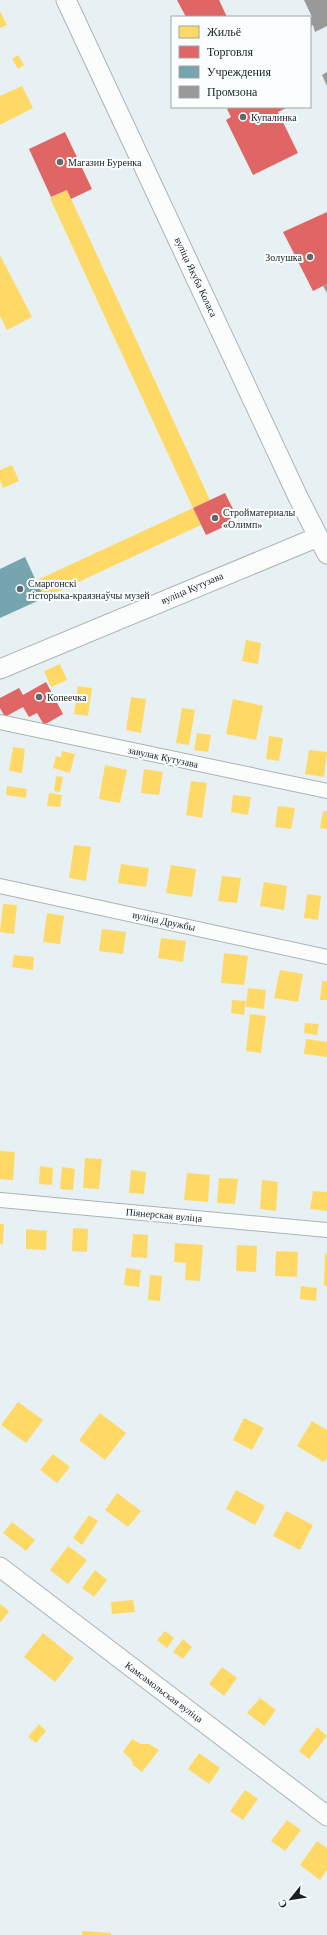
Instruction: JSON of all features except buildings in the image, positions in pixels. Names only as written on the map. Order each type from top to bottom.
[{"type":"main road","name":"вуліца Якуба Коласа","points":[[66,0],[322,536],[327,554]]},
{"type":"main road","name":"вуліца Кутузава","points":[[0,669],[322,536]]},
{"type":"main road","name":"Камсамольская вуліца","points":[[0,1567],[327,1816]]},
{"type":"street","name":"завулак Кутузава","points":[[0,722],[327,791]]},
{"type":"street","name":"вуліца Дружбы","points":[[0,886],[327,957]]},
{"type":"street","name":"Піянерская вуліца","points":[[0,1200],[327,1230]]},
{"type":"place","name":"Купалинка","points":[[243,117]]},
{"type":"place","name":"Магазин Буренка","points":[[60,162]]},
{"type":"place","name":"Золушка","points":[[310,257]]},
{"type":"place","name":"Стройматериалы «Олимп»","points":[[215,518]]},
{"type":"place","name":"Смаргонскі гісторыка-краязнаўчы музей","points":[[20,589]]},
{"type":"place","name":"Копеечка","points":[[39,697]]}]
